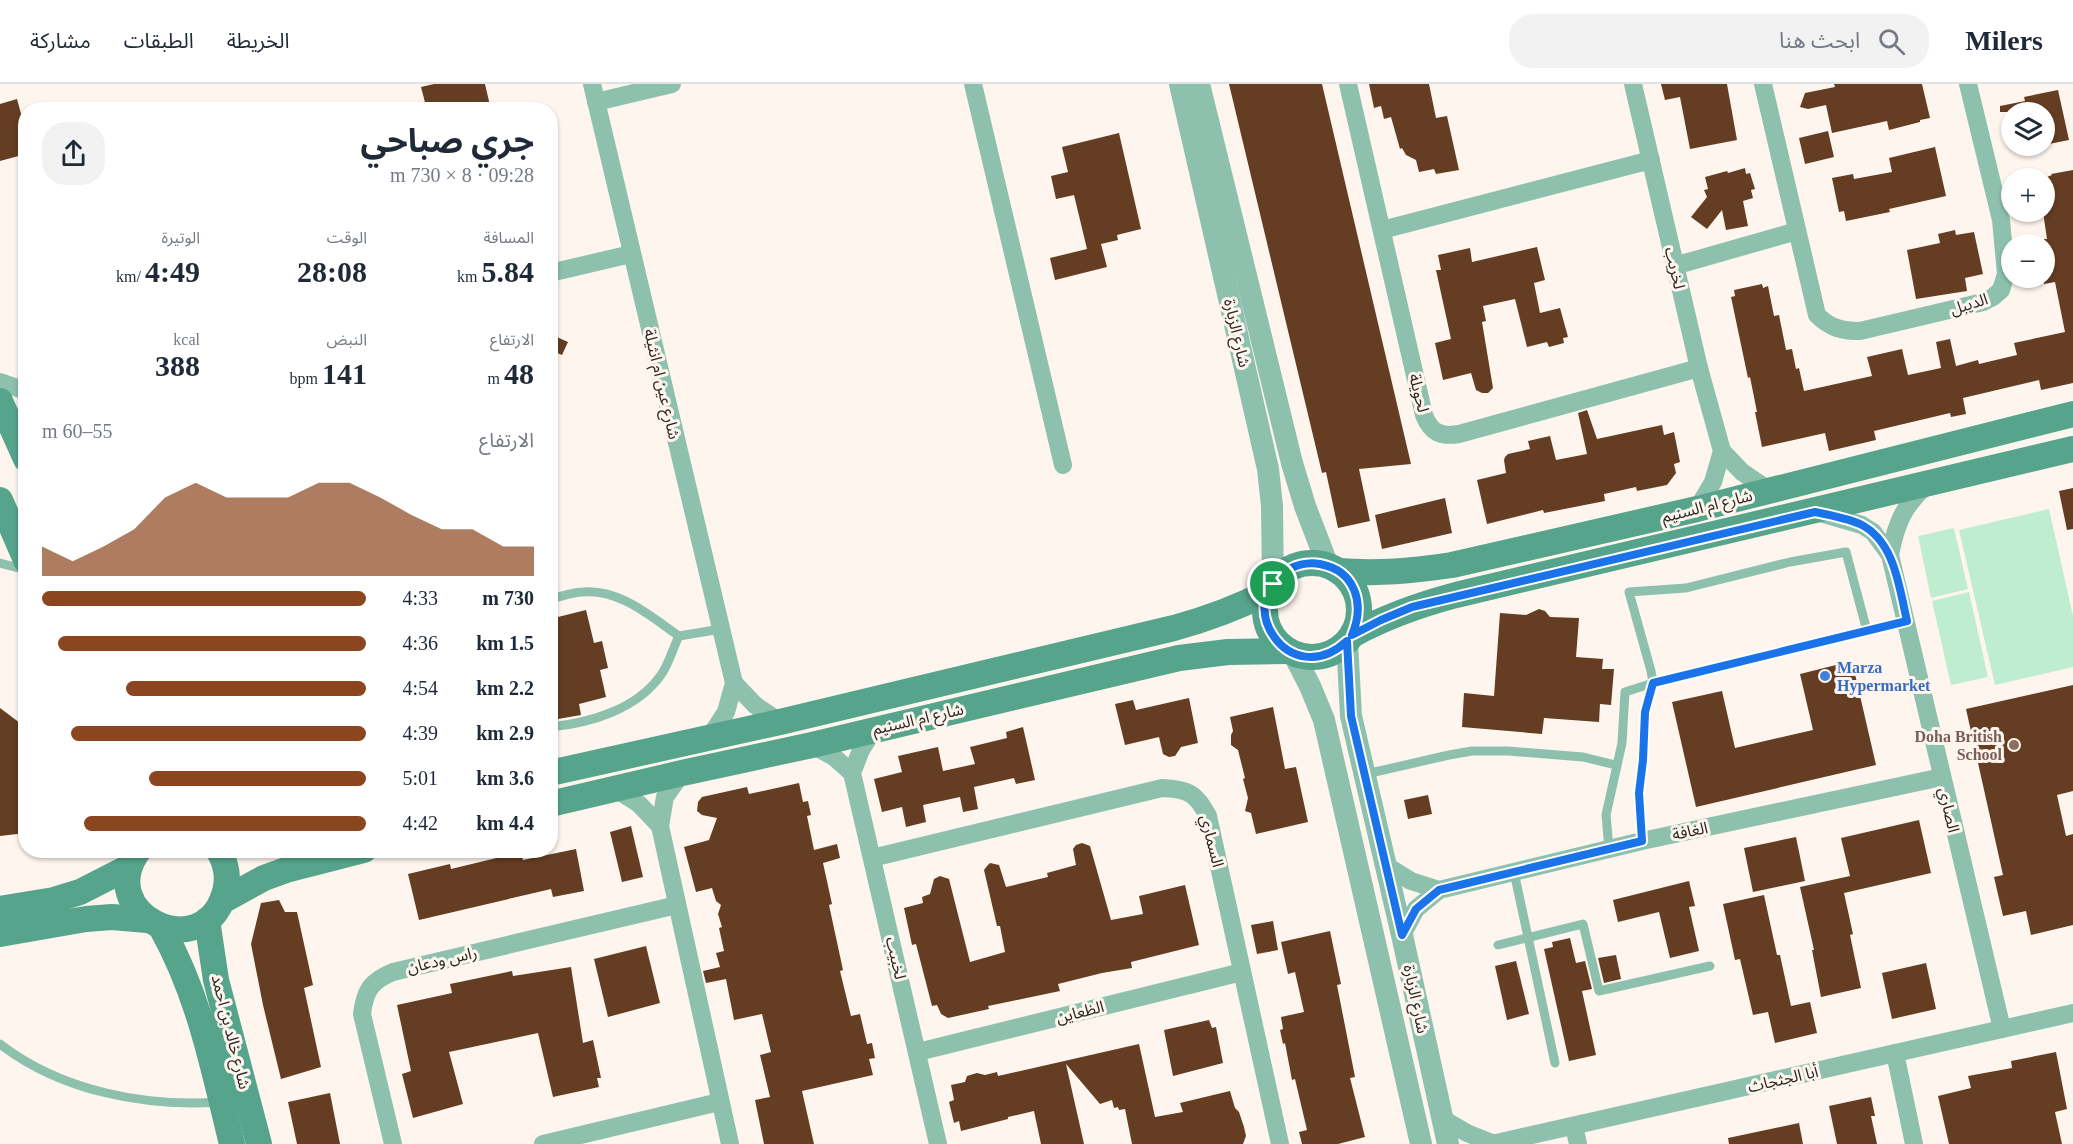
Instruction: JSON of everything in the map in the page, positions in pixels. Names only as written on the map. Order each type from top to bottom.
[{"type":"main road","points":[[0,401],[18,441]]},
{"type":"main road","name":"شارع ام السنيم","points":[[1333,568],[1376,574],[1452,565],[1697,509],[2073,414]]},
{"type":"main road","name":"شارع ام السنيم","points":[[1350,638],[1391,615],[1434,601],[2073,449]]},
{"type":"main road","points":[[1,513],[18,545]]},
{"type":"main road","points":[[1313,563],[1333,568],[1348,581],[1356,593],[1359,607],[1357,622],[1350,638],[1339,649],[1328,655],[1306,658],[1291,653],[1274,640],[1266,625],[1264,608],[1270,588],[1283,572],[1297,565],[1313,563]]},
{"type":"main road","name":"شارع ام السنيم","points":[[558,771],[780,722],[1174,628],[1243,606],[1270,588]]},
{"type":"main road","name":"شارع ام السنيم","points":[[558,802],[1179,658],[1228,652],[1291,653]]},
{"type":"main road","points":[[0,909],[44,902],[80,892],[131,858]]},
{"type":"main road","name":"شارع خالد بن احمد","points":[[134,858],[128,881],[130,896],[137,909],[154,923],[179,961],[196,1002],[232,1144]]},
{"type":"main road","name":"شارع خالد بن احمد","points":[[223,858],[227,874],[227,888],[215,910],[216,980],[259,1144]]},
{"type":"main road","points":[[0,934],[86,919],[112,917],[154,923],[177,930],[193,927],[244,888],[275,874],[334,858]]},
{"type":"street","name":"شارع عين ام انثيلة","points":[[592,84],[734,683],[726,712],[709,738]]},
{"type":"street","points":[[596,102],[672,84]]},
{"type":"street","points":[[973,84],[1063,465]]},
{"type":"street","name":"شارع الزبارة","points":[[1180,84],[1268,469],[1272,506],[1270,588]]},
{"type":"street","name":"شارع الزبارة","points":[[1199,84],[1292,463],[1305,506],[1333,568]]},
{"type":"street","name":"لحويلة","points":[[1348,84],[1424,415],[1431,430],[1438,435],[1459,434],[1699,368]]},
{"type":"street","name":"لخريب","points":[[1633,84],[1674,266],[1722,451],[1742,472],[1770,491]]},
{"type":"street","name":"الديبل","points":[[1763,84],[1817,315],[1836,329],[1846,331],[1860,331],[1983,302],[1994,297],[2001,290],[2006,274],[2001,220],[1968,84]]},
{"type":"street","points":[[1382,230],[1651,160]]},
{"type":"street","points":[[1674,266],[1797,231]]},
{"type":"street","points":[[558,271],[631,254]]},
{"type":"street","points":[[0,382],[18,388]]},
{"type":"street","points":[[1697,509],[1713,482],[1722,451]]},
{"type":"street","name":"الصاري","points":[[1890,555],[1894,534],[1902,514],[1913,497],[1927,485]]},
{"type":"street","name":"الصاري","points":[[1815,512],[1862,525],[1873,532],[1890,555],[2002,1029]]},
{"type":"street","name":"شارع الزبارة","points":[[1350,638],[1351,716],[1448,1144]]},
{"type":"street","name":"شارع الزبارة","points":[[1291,653],[1310,686],[1324,720],[1421,1144]]},
{"type":"street","points":[[734,683],[755,705],[780,722]]},
{"type":"street","points":[[812,745],[834,757],[852,773],[861,750],[874,729]]},
{"type":"street","points":[[682,773],[665,797],[660,825],[730,1144]]},
{"type":"street","name":"لخبيب","points":[[852,773],[938,1144]]},
{"type":"street","name":"الغافة","points":[[1402,935],[1416,909],[1439,890],[1642,841],[1942,777]]},
{"type":"street","name":"السماري","points":[[872,858],[1162,788],[1191,793],[1201,803],[1208,816],[1280,1144]]},
{"type":"street","points":[[614,789],[639,804],[660,825]]},
{"type":"street","points":[[1385,865],[1410,881],[1439,890]]},
{"type":"street","name":"راس ودعان","points":[[393,1144],[362,1014],[363,1000],[369,987],[379,978],[393,972],[677,905]]},
{"type":"street","name":"الظعاين","points":[[918,1052],[1242,972]]},
{"type":"street","name":"أبا الجثجاث","points":[[1443,1119],[1492,1144],[2073,1013]]},
{"type":"street","points":[[1895,1053],[1914,1144]]},
{"type":"street","points":[[543,1144],[719,1102]]},
{"type":"street","points":[[1574,1126],[1578,1144]]},
{"type":"lane","points":[[1642,841],[1639,793],[1645,712],[1653,683],[1629,592],[1686,588],[1790,562],[1846,552],[1867,631]]},
{"type":"lane","points":[[0,563],[18,568]]},
{"type":"lane","points":[[558,597],[583,591],[610,595],[631,603],[679,636],[721,629]]},
{"type":"lane","points":[[1610,849],[1606,815],[1622,743],[1625,692],[1653,683],[1907,621]]},
{"type":"lane","points":[[558,726],[584,722],[633,703],[662,674],[679,636]]},
{"type":"lane","points":[[1363,775],[1472,751],[1508,751],[1583,757],[1616,765]]},
{"type":"lane","points":[[1514,872],[1555,1063]]},
{"type":"lane","points":[[1498,945],[1583,924],[1599,991],[1710,966]]},
{"type":"lane","points":[[0,1044],[45,1072],[91,1089],[126,1097],[165,1102],[198,1104],[222,1102]]},
{"type":"green space","points":[[2049,509],[2073,616],[2073,667],[1995,685],[1959,530]]},
{"type":"green space","points":[[1954,528],[1968,589],[1931,598],[1918,536]]},
{"type":"green space","points":[[1969,592],[1988,677],[1951,685],[1932,601]]},
{"type":"building","points":[[434,84],[485,84],[489,102],[425,102],[421,87]]},
{"type":"building","points":[[1229,84],[1322,84],[1411,464],[1359,469],[1370,521],[1338,528],[1326,472],[1322,473]]},
{"type":"building","points":[[1369,84],[1429,84],[1436,118],[1447,116],[1459,170],[1436,174],[1434,169],[1419,172],[1416,160],[1406,155],[1402,148],[1400,149],[1391,117],[1384,119],[1381,106],[1374,108]]},
{"type":"building","points":[[1661,84],[1727,84],[1737,140],[1690,149],[1680,97],[1665,100]]},
{"type":"building","points":[[1834,84],[1922,84],[1930,118],[1889,130],[1887,121],[1832,133],[1826,105],[1808,109],[1800,107],[1805,93],[1835,87]]},
{"type":"building","points":[[2058,90],[2069,140],[2055,143],[2055,102],[2020,102],[2025,101],[2024,97]]},
{"type":"building","points":[[17,99],[18,103],[18,156],[0,161],[0,104]]},
{"type":"building","points":[[1828,131],[1834,157],[1805,164],[1799,138]]},
{"type":"building","points":[[1119,133],[1141,229],[1117,235],[1118,240],[1101,244],[1107,267],[1055,280],[1050,258],[1087,249],[1074,195],[1056,199],[1051,176],[1068,172],[1062,147]]},
{"type":"building","points":[[1935,147],[1946,196],[1889,209],[1890,212],[1846,221],[1844,211],[1839,212],[1832,178],[1853,174],[1854,179],[1892,172],[1889,158]]},
{"type":"building","points":[[1745,168],[1746,174],[1750,173],[1755,189],[1751,190],[1753,198],[1743,201],[1748,226],[1726,230],[1722,210],[1707,229],[1691,217],[1707,197],[1704,190],[1708,189],[1705,177]]},
{"type":"building","points":[[2073,170],[2073,383],[2041,390],[2039,380],[1963,398],[1966,414],[1951,417],[1950,413],[1874,431],[1876,440],[1829,451],[1825,433],[1762,447],[1750,377],[1748,378],[1731,297],[1735,296],[1734,290],[1762,284],[1763,288],[1768,286],[1774,316],[1779,315],[1786,350],[1792,349],[1804,391],[1872,376],[1867,357],[1902,349],[1908,375],[1941,368],[1936,342],[1950,339],[1956,366],[1978,360],[1979,364],[2017,355],[2014,343],[2065,332],[2055,282],[2055,234],[2046,234],[2044,222],[2055,222],[2055,173]]},
{"type":"building","points":[[1955,230],[1956,235],[1974,232],[1983,274],[1965,278],[1967,291],[1916,299],[1907,250],[1940,243],[1938,234]]},
{"type":"building","points":[[1537,247],[1545,280],[1534,283],[1540,313],[1560,308],[1568,337],[1563,338],[1564,343],[1549,347],[1547,342],[1527,347],[1515,299],[1483,306],[1486,321],[1482,322],[1493,388],[1488,393],[1476,390],[1471,373],[1443,380],[1435,343],[1451,339],[1436,270],[1441,270],[1438,255],[1470,248],[1472,262]]},
{"type":"building","points":[[558,338],[568,342],[562,355],[558,353]]},
{"type":"building","points":[[1587,410],[1597,439],[1662,425],[1664,435],[1674,432],[1680,462],[1674,464],[1676,473],[1667,485],[1637,491],[1636,487],[1604,494],[1605,501],[1544,513],[1543,510],[1487,524],[1477,480],[1506,473],[1505,457],[1508,454],[1530,449],[1528,441],[1550,436],[1556,460],[1587,454],[1578,413]]},
{"type":"building","points":[[2073,488],[2073,529],[2067,530],[2059,491]]},
{"type":"building","points":[[1445,498],[1452,533],[1382,549],[1375,515]]},
{"type":"building","points":[[1539,609],[1545,611],[1550,617],[1579,618],[1576,657],[1603,659],[1602,669],[1614,669],[1611,705],[1600,704],[1599,722],[1544,718],[1542,734],[1462,727],[1464,693],[1494,696],[1500,613],[1526,615]]},
{"type":"building","points":[[586,610],[594,643],[602,641],[608,668],[600,670],[606,697],[579,704],[581,715],[558,719],[558,617]]},
{"type":"building","points":[[1852,661],[1876,765],[1696,807],[1672,702],[1722,691],[1735,748],[1813,730],[1800,674]]},
{"type":"building","points":[[2073,685],[2073,791],[2057,795],[2066,836],[2073,834],[2073,925],[2031,935],[2026,911],[2003,916],[1994,877],[2003,875],[1966,709]]},
{"type":"building","points":[[1189,698],[1198,743],[1181,747],[1175,756],[1169,757],[1163,754],[1159,737],[1125,745],[1115,704],[1133,700],[1136,710]]},
{"type":"building","points":[[1273,707],[1285,769],[1296,767],[1308,822],[1256,834],[1251,813],[1245,811],[1248,798],[1243,779],[1245,778],[1238,750],[1231,745],[1233,731],[1230,717]]},
{"type":"building","points":[[0,708],[18,722],[18,834],[0,836]]},
{"type":"building","points":[[1023,727],[1035,780],[1016,784],[1014,778],[974,787],[978,809],[963,812],[960,797],[923,805],[926,822],[906,827],[902,807],[882,812],[874,779],[902,772],[898,756],[938,747],[943,771],[975,764],[970,747],[1007,738],[1006,732]]},
{"type":"building","points":[[799,783],[803,802],[808,801],[811,815],[807,816],[814,850],[837,844],[840,858],[823,863],[832,904],[829,905],[843,970],[840,971],[851,1016],[860,1014],[867,1044],[872,1043],[875,1058],[869,1059],[873,1075],[802,1091],[814,1144],[764,1144],[755,1100],[770,1097],[760,1055],[771,1052],[762,1014],[734,1020],[726,979],[706,983],[703,971],[720,967],[716,953],[724,951],[719,928],[722,927],[718,914],[721,905],[716,901],[712,888],[696,892],[684,847],[709,840],[717,818],[702,815],[697,811],[698,802],[702,797],[747,787],[749,794]]},
{"type":"building","points":[[1428,795],[1432,814],[1408,819],[1404,800]]},
{"type":"building","points":[[1919,820],[1931,873],[1844,893],[1861,988],[1821,997],[1812,950],[1814,950],[1800,887],[1850,876],[1841,838]]},
{"type":"building","points":[[631,826],[643,877],[622,882],[610,832]]},
{"type":"building","points":[[1796,837],[1805,881],[1753,892],[1744,848]]},
{"type":"building","points":[[1082,843],[1090,846],[1111,920],[1143,914],[1139,896],[1185,885],[1199,945],[1131,962],[1132,968],[1058,984],[1060,991],[988,1006],[989,1009],[948,1018],[941,1014],[937,1005],[932,1006],[916,944],[912,945],[904,908],[923,903],[922,897],[930,894],[934,879],[940,876],[949,879],[970,962],[1005,952],[984,870],[990,863],[999,865],[1006,887],[1048,877],[1047,873],[1076,865],[1073,849]]},
{"type":"building","points":[[576,849],[584,891],[553,897],[551,889],[419,920],[408,874],[450,864],[451,869],[496,858],[522,858],[523,860],[558,858],[558,853]]},
{"type":"building","points":[[1689,881],[1695,906],[1689,907],[1699,951],[1670,958],[1659,912],[1618,922],[1613,900]]},
{"type":"building","points":[[1764,895],[1791,1006],[1810,1002],[1817,1033],[1775,1043],[1768,1012],[1753,1015],[1740,959],[1735,960],[1723,904]]},
{"type":"building","points":[[279,900],[285,912],[297,912],[313,985],[304,988],[321,1067],[281,1079],[251,944],[261,903]]},
{"type":"building","points":[[1273,921],[1278,950],[1257,954],[1251,925]]},
{"type":"building","points":[[1330,931],[1341,984],[1337,985],[1355,1077],[1350,1078],[1365,1137],[1338,1144],[1302,1144],[1299,1132],[1307,1130],[1280,1030],[1283,1029],[1281,1017],[1304,1012],[1295,972],[1288,974],[1281,942]]},
{"type":"building","points":[[1570,938],[1576,963],[1585,961],[1592,989],[1582,991],[1596,1055],[1569,1061],[1544,949],[1553,947],[1552,942]]},
{"type":"building","points":[[646,946],[660,1003],[608,1017],[594,959]]},
{"type":"building","points":[[1616,955],[1621,979],[1604,983],[1598,958]]},
{"type":"building","points":[[1516,961],[1529,1014],[1507,1020],[1495,966]]},
{"type":"building","points":[[1926,963],[1936,1009],[1892,1019],[1882,973]]},
{"type":"building","points":[[571,967],[583,1043],[593,1040],[601,1078],[597,1078],[599,1087],[553,1097],[538,1033],[449,1052],[463,1104],[413,1118],[402,1074],[411,1071],[397,1005],[452,993],[450,984],[512,971],[513,976]]},
{"type":"building","points":[[1209,1020],[1212,1028],[1216,1027],[1223,1063],[1173,1076],[1164,1030]]},
{"type":"building","points":[[1139,1044],[1155,1117],[1183,1112],[1180,1103],[1230,1091],[1244,1127],[1246,1136],[1243,1144],[1132,1144],[1125,1109],[1114,1108],[1112,1100],[1100,1104],[1066,1064],[1084,1144],[1041,1144],[1034,1111],[961,1131],[959,1121],[954,1123],[949,1102],[954,1100],[951,1085],[965,1082],[967,1076],[997,1072],[998,1076]]},
{"type":"building","points":[[2056,1052],[2067,1109],[2055,1112],[2062,1144],[1949,1144],[1938,1096],[1971,1088],[1968,1076],[2012,1068],[2011,1061]]},
{"type":"building","points":[[330,1093],[340,1144],[297,1144],[288,1102]]},
{"type":"building","points":[[1871,1097],[1875,1116],[1871,1116],[1877,1144],[1837,1144],[1829,1106]]},
{"type":"building","points":[[1799,1123],[1803,1144],[1729,1144],[1728,1138]]},
{"type":"place","name":"Marza Hypermarket","points":[[1825,676]]},
{"type":"place","name":"Doha British School","points":[[2014,745]]},
{"type":"route","points":[[1815,512],[1851,521],[1873,532],[1890,555],[1907,621],[1653,683],[1645,712],[1639,793],[1642,841],[1439,890],[1416,909],[1402,935],[1351,716],[1347,641],[1328,655],[1317,657],[1306,658],[1287,651],[1274,640],[1266,625],[1264,608],[1268,592],[1273,584],[1283,572],[1297,565],[1313,563],[1338,571],[1356,593],[1359,607],[1352,635],[1412,607],[1456,595],[1815,512]]}]
